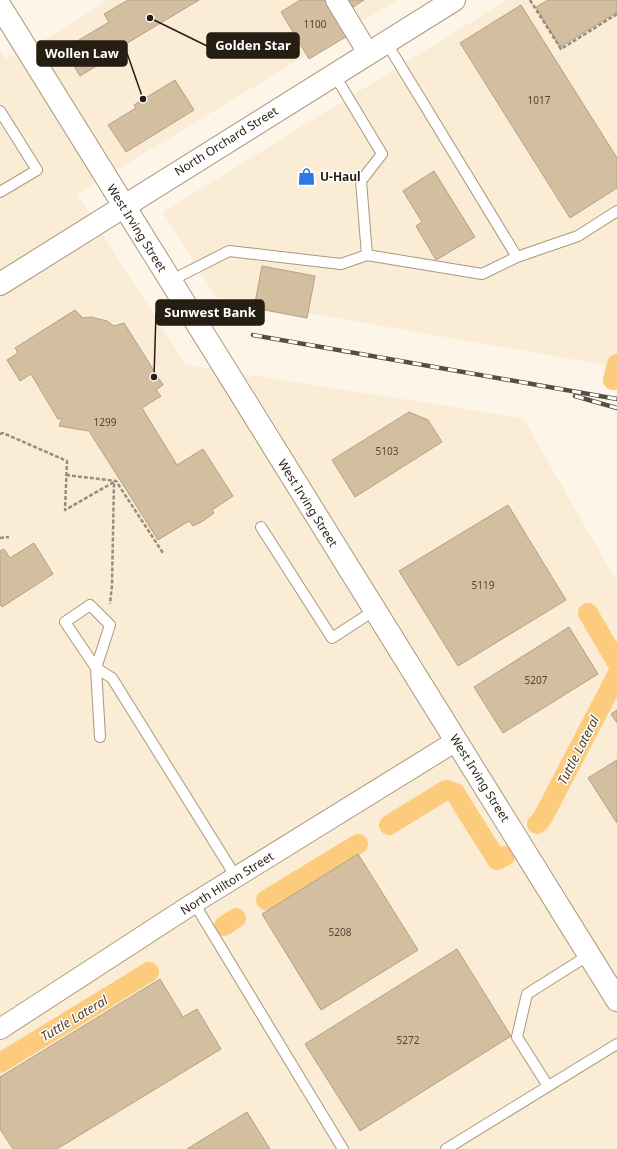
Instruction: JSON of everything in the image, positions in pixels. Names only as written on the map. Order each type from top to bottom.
[{"type":"street","points":[[336,0],[377,47]]},
{"type":"street","name":"North Orchard Street","points":[[0,284],[124,205],[454,0]]},
{"type":"street","name":"West Irving Street","points":[[2,13],[124,205],[589,955],[615,992]]},
{"type":"street","name":"North Hilton Street","points":[[0,1029],[194,903],[456,741]]},
{"type":"lane","points":[[377,47],[517,257]]},
{"type":"lane","points":[[334,74],[382,154],[361,181],[368,255]]},
{"type":"lane","points":[[0,111],[36,170],[0,192]]},
{"type":"lane","points":[[170,281],[229,251],[341,264],[368,255],[482,274],[517,257],[578,236],[617,211]]},
{"type":"lane","points":[[261,527],[332,638],[375,610]]},
{"type":"lane","points":[[100,737],[96,668],[110,625],[90,605],[65,622],[96,668],[112,678],[236,877]]},
{"type":"lane","points":[[194,903],[343,1149]]},
{"type":"lane","points":[[548,1086],[517,1037],[527,994],[589,955]]},
{"type":"lane","points":[[446,1149],[617,1044]]},
{"type":"path","points":[[530,0],[561,49],[617,14]]},
{"type":"path","points":[[0,434],[3,433],[67,461],[65,510],[114,482]]},
{"type":"path","points":[[66,475],[114,482],[116,481],[163,553]]},
{"type":"path","points":[[110,604],[112,585],[114,482]]},
{"type":"path","points":[[0,538],[9,537]]},
{"type":"shaded area","points":[[108,0],[397,0],[77,194],[186,365],[523,418],[617,582],[617,1149],[0,1149],[0,49],[6,59],[51,36]]},
{"type":"shaded area","points":[[507,0],[617,0],[617,367],[216,297],[163,212]]},
{"type":"building","points":[[128,0],[199,0],[124,45],[126,48],[80,76],[64,49],[109,22],[104,14]]},
{"type":"building","points":[[300,0],[327,0],[349,35],[309,59],[281,12]]},
{"type":"building","points":[[348,0],[364,0],[353,7]]},
{"type":"building","points":[[548,0],[617,0],[617,12],[560,47],[536,7]]},
{"type":"building","points":[[521,5],[617,158],[617,188],[570,218],[460,43]]},
{"type":"building","points":[[175,80],[194,110],[126,152],[108,125],[136,108],[134,105]]},
{"type":"building","points":[[434,171],[475,237],[436,260],[416,226],[422,222],[403,191]]},
{"type":"building","points":[[262,266],[315,276],[307,318],[254,308]]},
{"type":"building","points":[[75,310],[83,318],[91,317],[107,321],[114,326],[124,323],[163,385],[156,390],[161,396],[142,408],[177,465],[203,449],[233,496],[212,510],[214,513],[203,521],[193,526],[189,521],[158,540],[89,431],[59,426],[62,419],[58,419],[31,374],[20,381],[7,360],[18,353],[15,348]]},
{"type":"building","points":[[409,412],[428,420],[442,442],[355,497],[332,460]]},
{"type":"building","points":[[508,505],[566,600],[458,666],[399,571]]},
{"type":"building","points":[[34,543],[53,574],[2,607],[0,605],[0,551],[4,549],[10,558]]},
{"type":"building","points":[[569,627],[598,674],[503,733],[474,687]]},
{"type":"building","points":[[617,710],[617,723],[611,714]]},
{"type":"building","points":[[617,760],[617,823],[588,778]]},
{"type":"building","points":[[358,854],[418,950],[321,1010],[262,914]]},
{"type":"building","points":[[457,949],[511,1036],[360,1131],[305,1044]]},
{"type":"building","points":[[160,979],[183,1017],[197,1009],[221,1049],[57,1149],[13,1149],[0,1129],[0,1077]]},
{"type":"building","points":[[247,1112],[270,1149],[187,1149]]},
{"type":"waterway","name":"Tuttle Lateral","points":[[613,380],[617,364]]},
{"type":"waterway","name":"Tuttle Lateral","points":[[588,613],[617,663]]},
{"type":"waterway","name":"Tuttle Lateral","points":[[537,824],[542,819],[617,675]]},
{"type":"waterway","name":"Tuttle Lateral","points":[[389,825],[446,790],[455,793],[497,860],[505,856]]},
{"type":"waterway","name":"Tuttle Lateral","points":[[266,900],[358,844]]},
{"type":"waterway","name":"Tuttle Lateral","points":[[224,926],[236,918]]},
{"type":"waterway","name":"Tuttle Lateral","points":[[0,1063],[149,972]]},
{"type":"railway","points":[[253,335],[617,399]]},
{"type":"railway","points":[[575,396],[617,408]]},
{"type":"place","name":"Golden Star","points":[[150,18]]},
{"type":"place","name":"Wollen Law","points":[[143,99]]},
{"type":"place","name":"U-Haul","points":[[307,176]]},
{"type":"place","name":"Sunwest Bank","points":[[154,377]]}]
